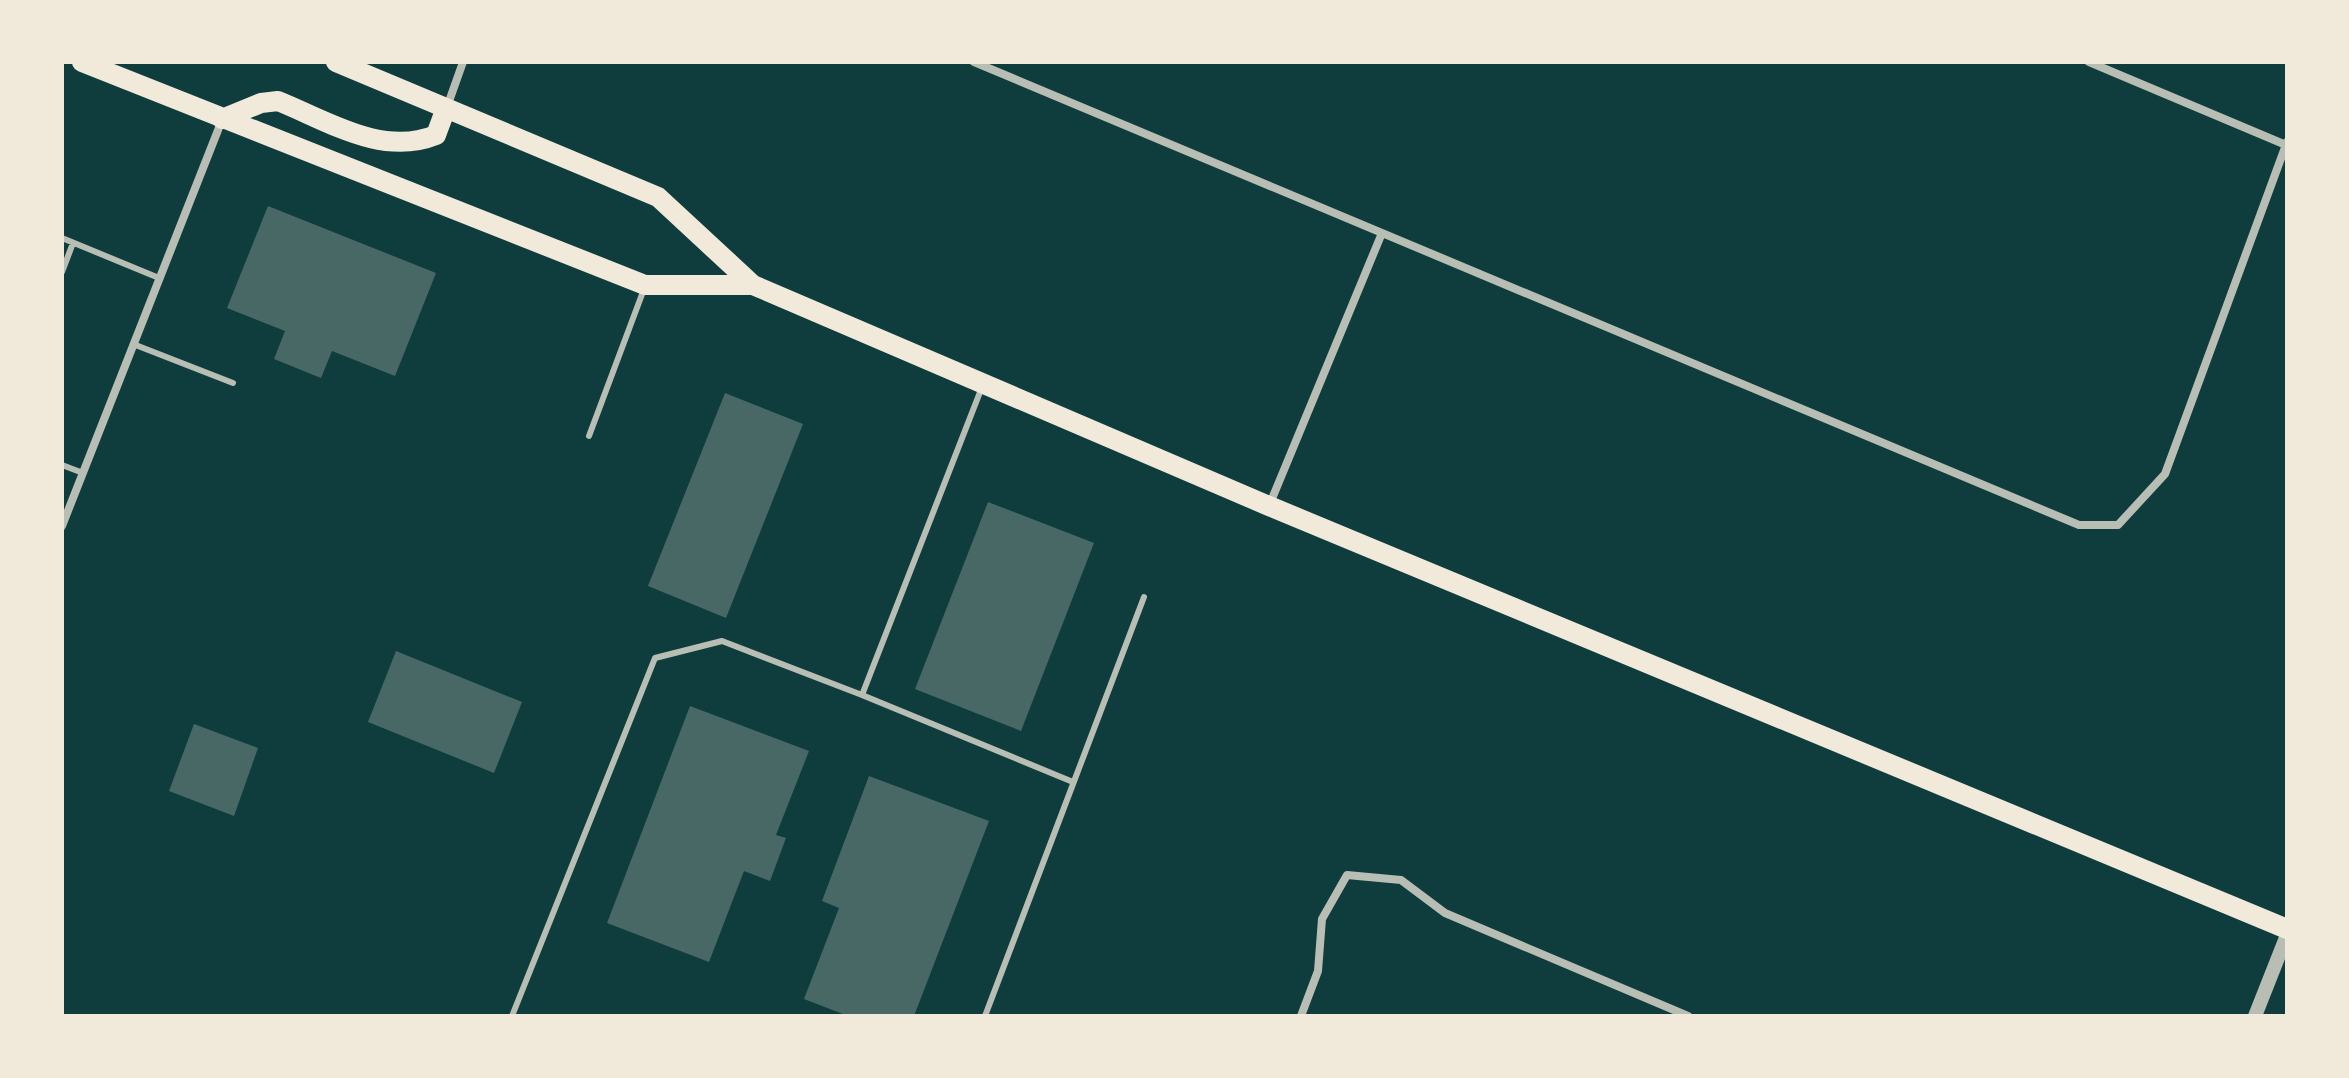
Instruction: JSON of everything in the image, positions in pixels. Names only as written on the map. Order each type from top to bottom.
[{"type":"main road","points":[[82,62],[645,285],[753,285]]},
{"type":"main road","points":[[336,62],[658,197],[753,285],[1269,506],[2287,929]]},
{"type":"main road","points":[[222,119],[261,103],[278,101],[380,142],[401,145],[436,135],[446,108]]},
{"type":"street","points":[[446,108],[463,62]]},
{"type":"street","points":[[974,62],[2079,525],[2118,525],[2165,474],[2286,143],[2089,62]]},
{"type":"street","points":[[62,526],[222,119]]},
{"type":"street","points":[[1269,506],[1382,233]]},
{"type":"street","points":[[1301,1016],[1318,971],[1322,919],[1347,875],[1401,880],[1445,913],[1688,1016]]},
{"type":"street","points":[[2255,1016],[2287,935]]},
{"type":"lane","points":[[62,238],[159,278]]},
{"type":"lane","points":[[62,272],[73,243]]},
{"type":"lane","points":[[589,436],[645,285]]},
{"type":"lane","points":[[133,344],[233,383]]},
{"type":"lane","points":[[862,695],[983,384]]},
{"type":"lane","points":[[62,465],[83,473]]},
{"type":"lane","points":[[985,1016],[1144,597]]},
{"type":"lane","points":[[512,1016],[655,658],[722,641],[1073,782]]},
{"type":"building","points":[[268,206],[436,273],[395,376],[332,351],[321,378],[274,359],[285,331],[227,308]]},
{"type":"building","points":[[725,393],[803,424],[726,618],[648,586]]},
{"type":"building","points":[[988,502],[1094,543],[1021,731],[915,689]]},
{"type":"building","points":[[396,651],[522,702],[494,773],[368,722]]},
{"type":"building","points":[[690,706],[809,751],[776,835],[786,838],[770,881],[744,871],[709,962],[607,923]]},
{"type":"building","points":[[194,724],[258,748],[234,816],[169,791]]},
{"type":"building","points":[[869,776],[989,821],[914,1016],[848,1016],[804,999],[839,908],[822,901]]}]
